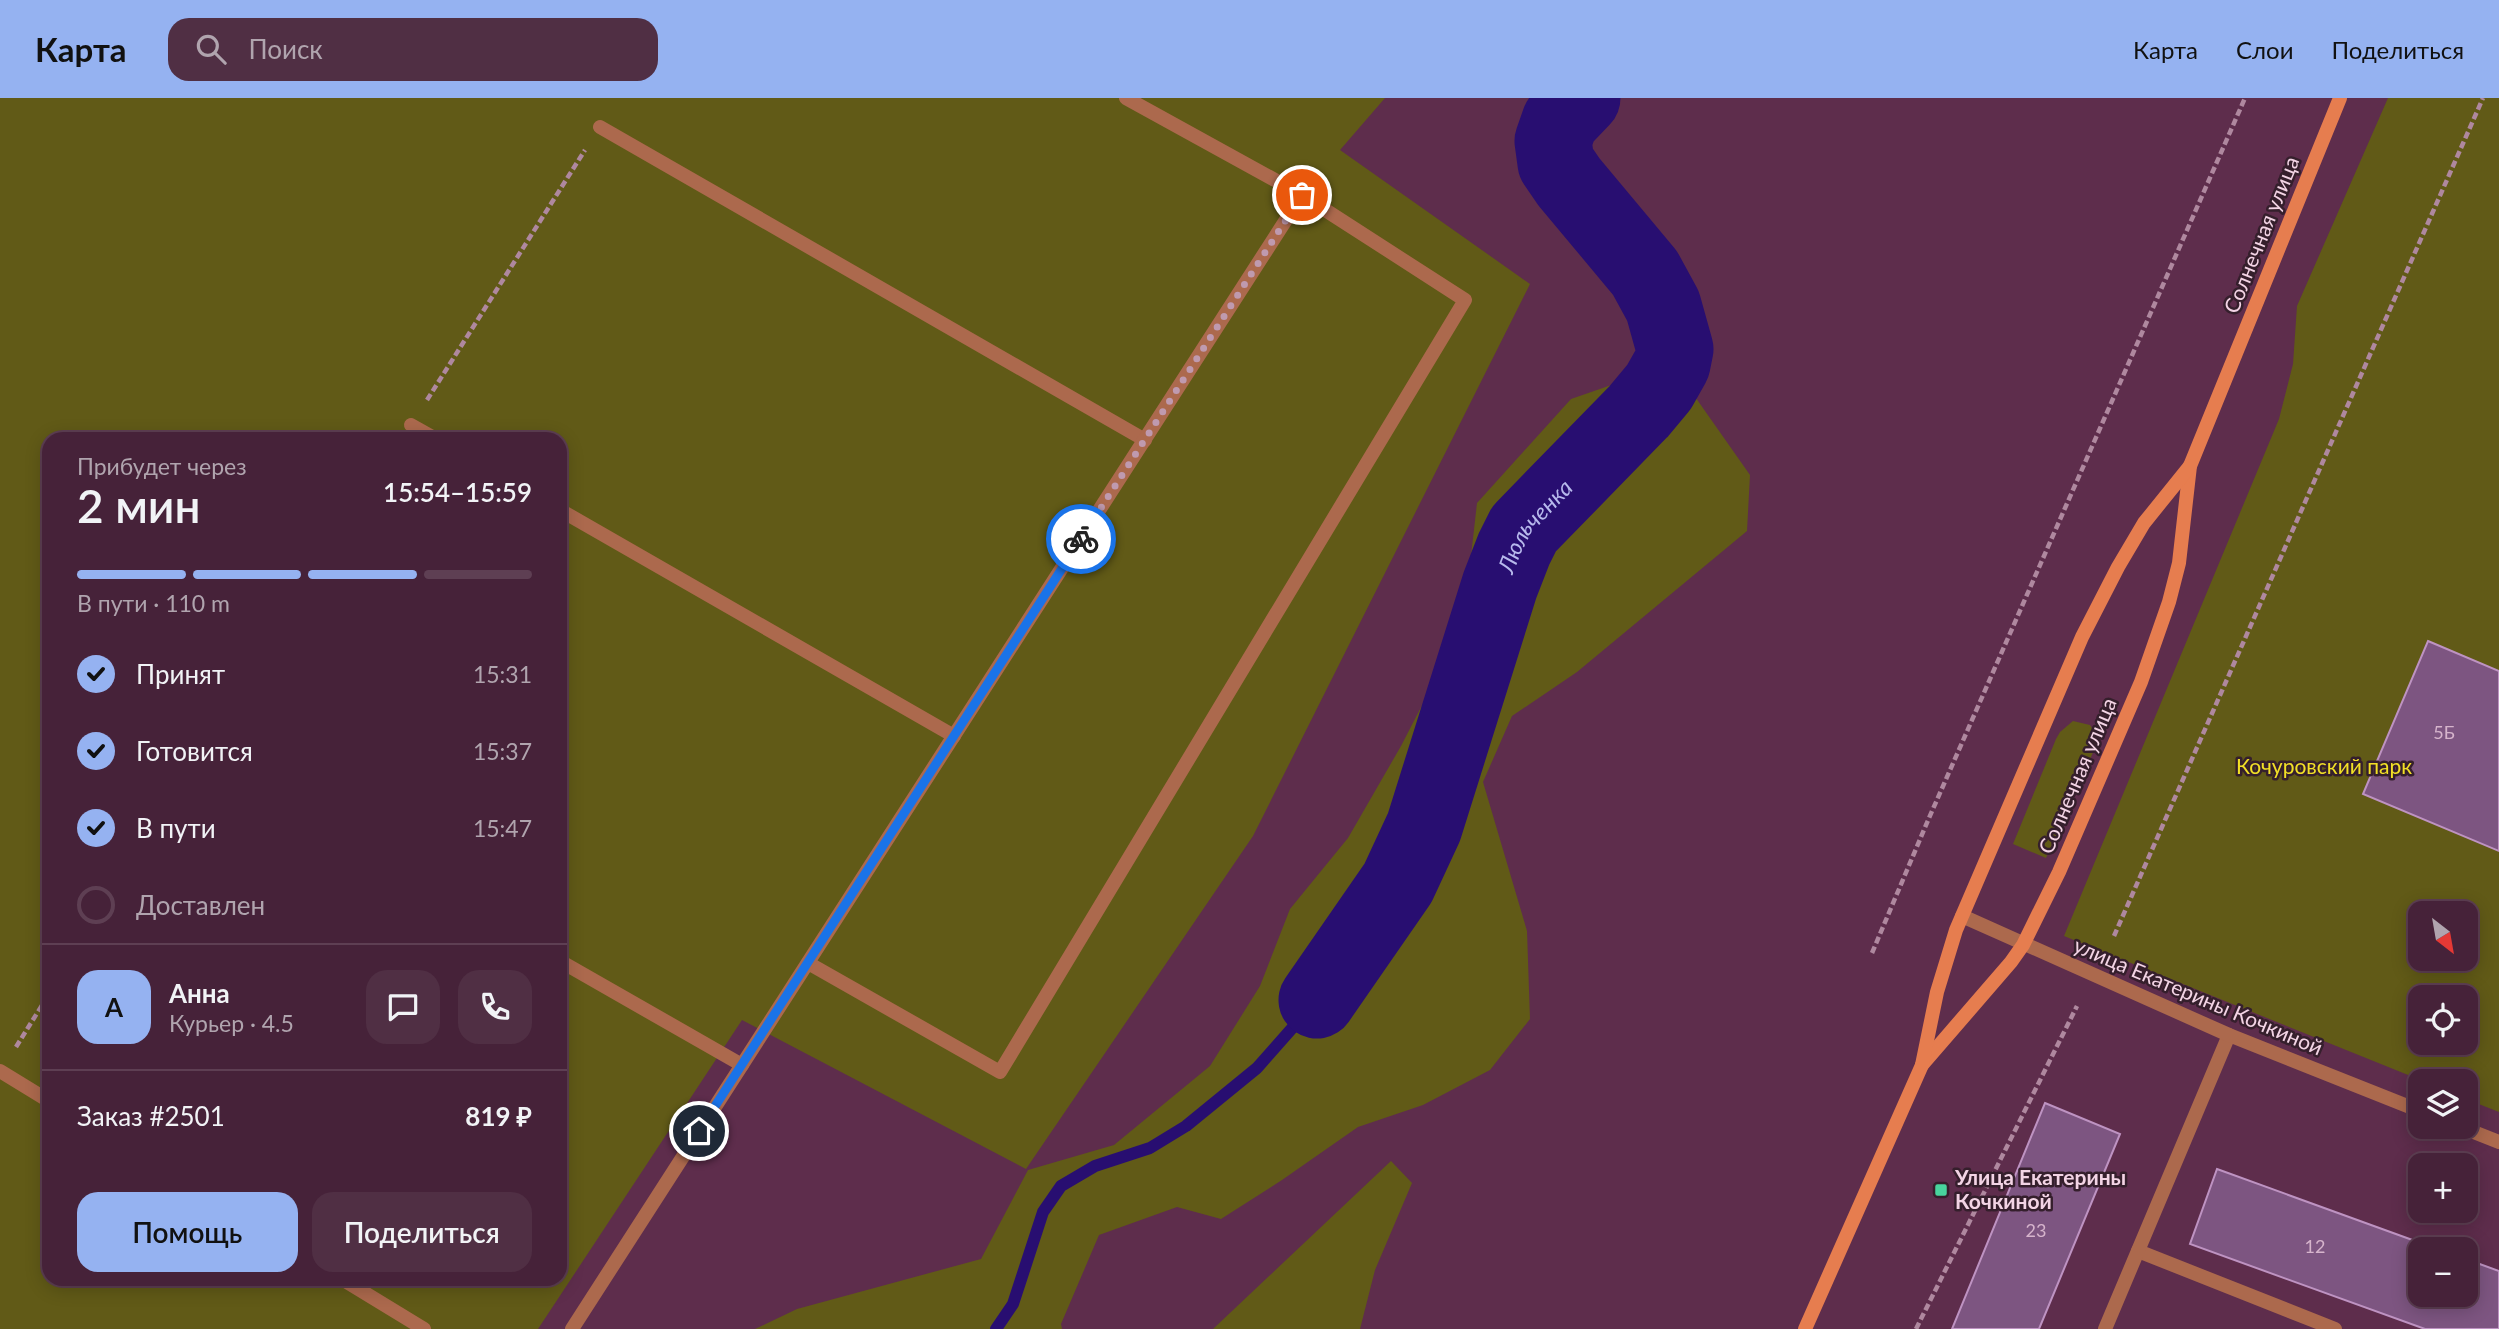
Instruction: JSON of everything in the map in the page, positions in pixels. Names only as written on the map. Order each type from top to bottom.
[{"type":"main road","name":"Солнечная улица","points":[[1805,1329],[1922,1065],[1937,992],[1962,916],[2082,636],[2144,523],[2190,466],[2340,98]]},
{"type":"main road","name":"Солнечная улица","points":[[1922,1065],[2011,962],[2023,945],[2059,872],[2135,695],[2169,602],[2184,534],[2190,466]]},
{"type":"street","points":[[808,963],[1000,1072],[1465,300],[1302,195],[1126,98]]},
{"type":"street","points":[[600,127],[1144,440]]},
{"type":"street","points":[[572,1329],[1302,195]]},
{"type":"street","points":[[411,425],[424,432]]},
{"type":"street","points":[[567,514],[954,736]]},
{"type":"street","name":"улица Екатерины Кочкиной","points":[[1962,916],[2230,1035],[2408,1106]]},
{"type":"street","points":[[567,965],[742,1065]]},
{"type":"street","points":[[2105,1329],[2230,1035]]},
{"type":"street","points":[[0,1071],[42,1097]]},
{"type":"street","points":[[2478,1134],[2499,1142]]},
{"type":"street","points":[[2138,1251],[2335,1329]]},
{"type":"street","points":[[353,1286],[424,1329]]},
{"type":"path","points":[[1872,953],[1934,805],[2245,98]]},
{"type":"path","points":[[2114,936],[2483,98]]},
{"type":"path","points":[[411,425],[600,127]]},
{"type":"path","points":[[14,1049],[42,1005]]},
{"type":"path","points":[[1916,1329],[2077,1006]]},
{"type":"green space","points":[[0,98],[1385,98],[1340,150],[1530,284],[1253,836],[1026,1169],[742,1020],[567,1285],[567,432],[42,432],[42,1286],[566,1286],[538,1329],[0,1329]]},
{"type":"green space","name":"Кочуровский парк","points":[[2388,98],[2499,98],[2499,1112],[2478,1104],[2478,1069],[2408,1069],[2408,1075],[2064,936],[2279,419],[2293,364],[2297,306]]},
{"type":"green space","points":[[1672,364],[1750,475],[1747,531],[1577,672],[1512,716],[1483,782],[1527,931],[1530,1019],[1490,1070],[1423,1105],[1358,1127],[1221,1219],[1177,1207],[1099,1235],[1061,1324],[1062,1329],[755,1329],[797,1309],[981,1259],[1028,1170],[1114,1145],[1210,1066],[1260,986],[1290,909],[1348,838],[1433,684],[1465,609],[1477,503],[1571,399]]},
{"type":"green space","points":[[2073,721],[2090,725],[2097,736],[2095,748],[2046,858],[2013,844],[2056,739]]},
{"type":"green space","points":[[1391,1161],[1412,1183],[1375,1270],[1360,1329],[1213,1329]]},
{"type":"building","points":[[2428,641],[2499,671],[2499,851],[2363,794]]},
{"type":"building","points":[[2045,1103],[2120,1134],[2039,1329],[1952,1329]]},
{"type":"building","points":[[2217,1169],[2408,1238],[2408,1307],[2478,1307],[2478,1263],[2499,1271],[2499,1329],[2425,1329],[2190,1244]]},
{"type":"waterway","name":"Люльченка","points":[[1317,1000],[1398,883],[1424,827],[1500,585],[1524,529],[1639,411],[1659,387],[1672,364],[1675,349],[1663,306],[1645,273],[1556,163],[1553,141],[1560,121],[1582,98]]},
{"type":"waterway","points":[[996,1329],[1013,1304],[1043,1212],[1061,1186],[1095,1166],[1150,1148],[1186,1126],[1257,1068],[1317,1000]]},
{"type":"way so far","points":[[1081,539],[1302,195]]},
{"type":"place","name":"Улица Екатерины Кочкиной","points":[[1941,1190]]},
{"type":"route","points":[[699,1131],[1081,539]]}]
